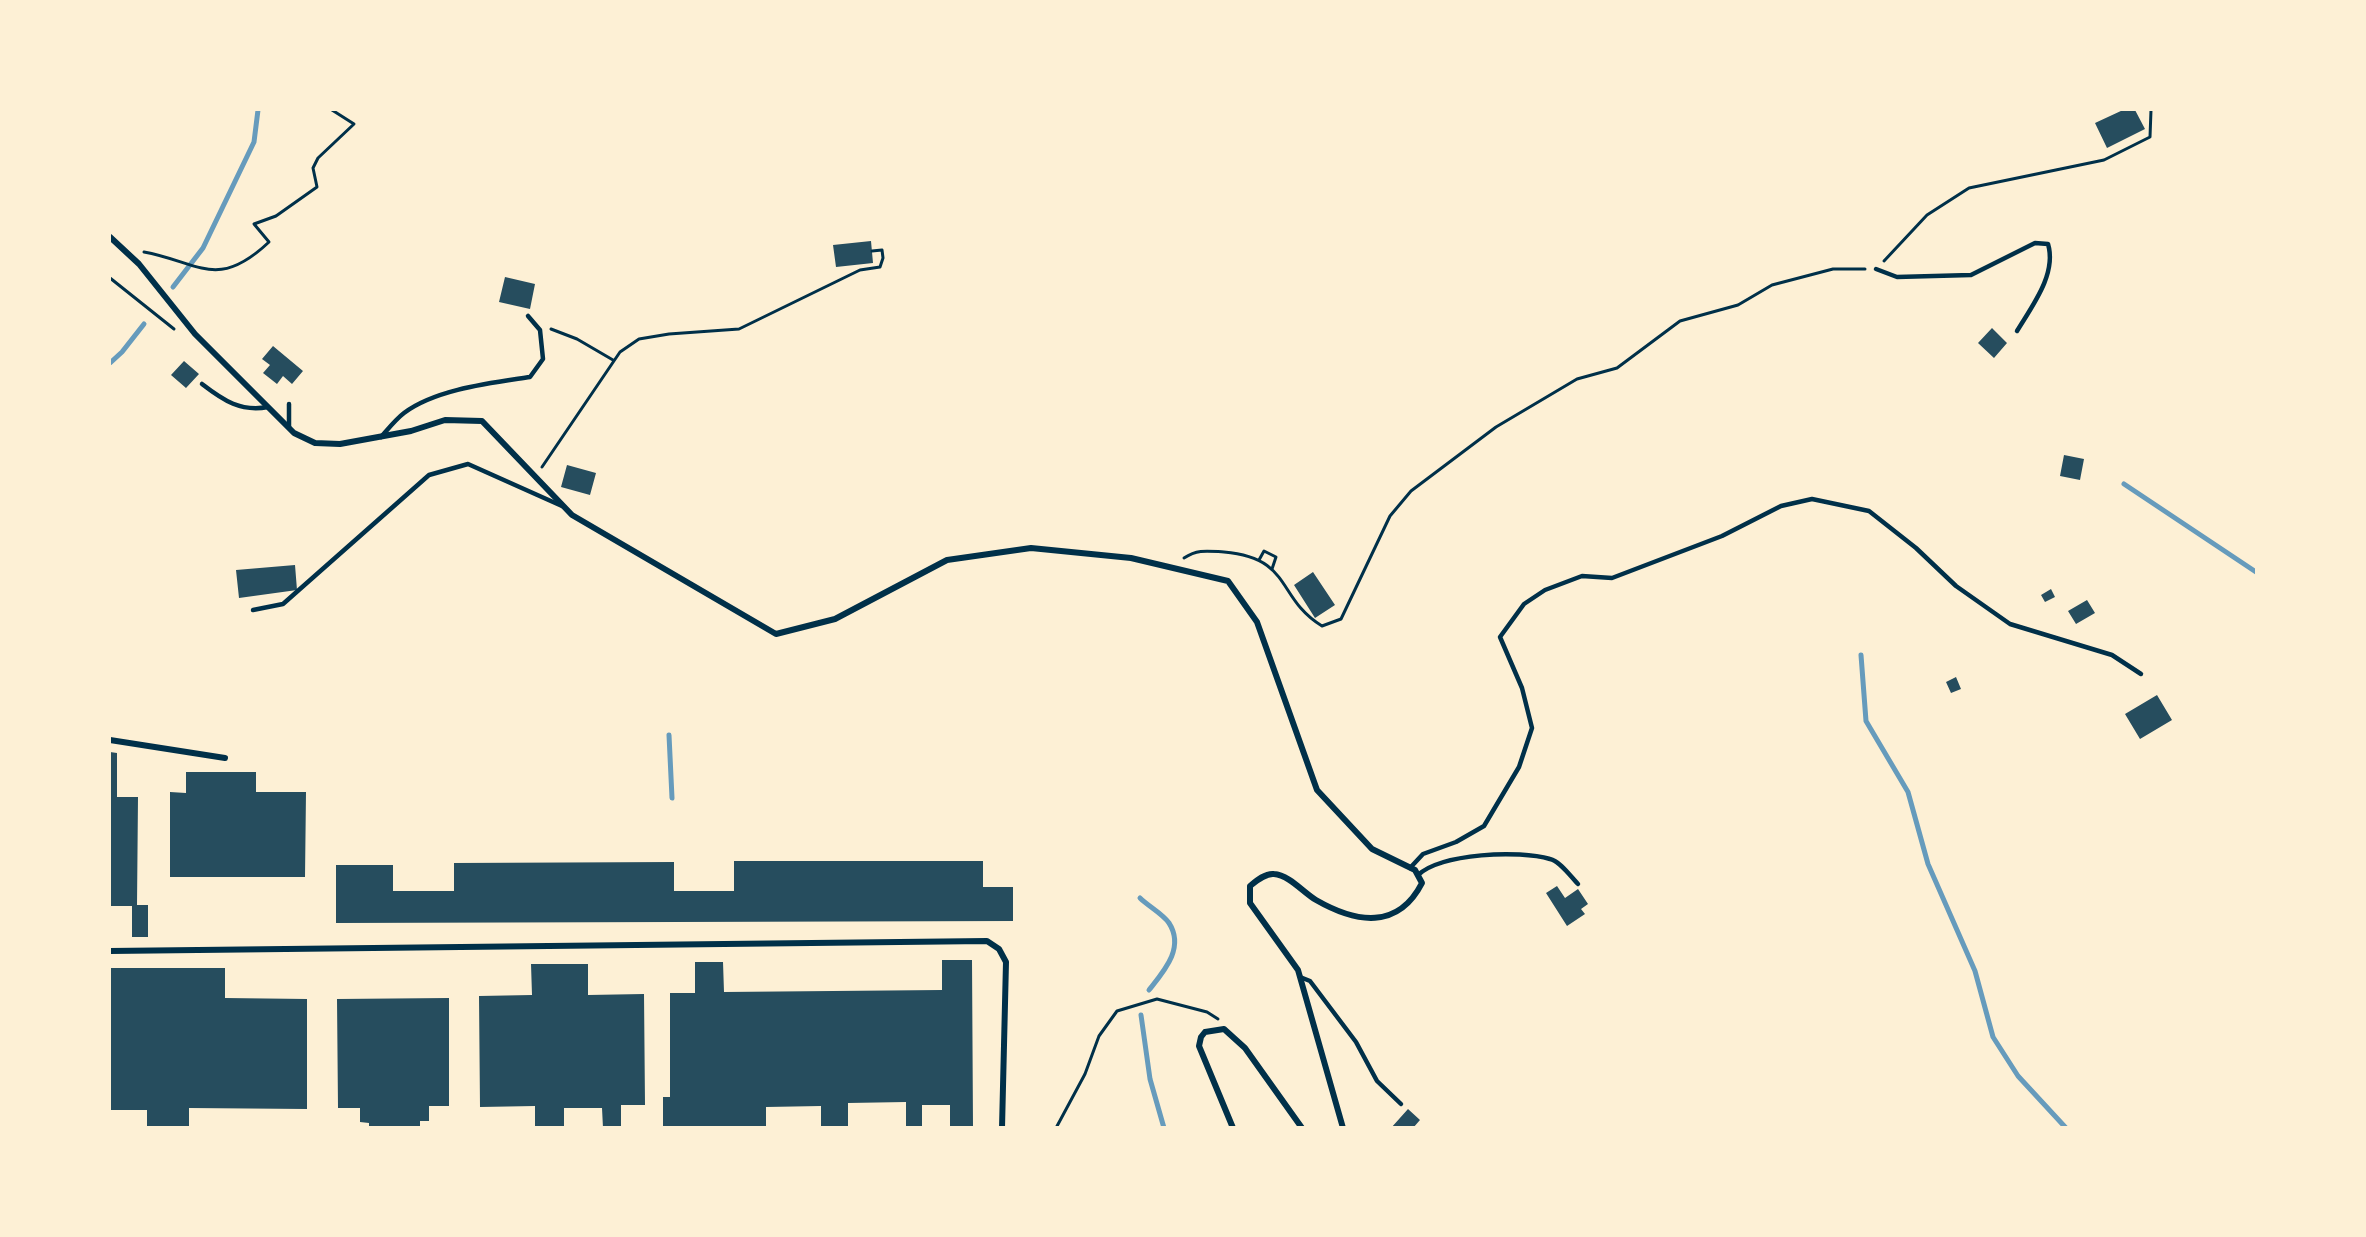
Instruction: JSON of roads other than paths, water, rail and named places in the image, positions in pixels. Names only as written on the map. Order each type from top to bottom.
[{"type":"street","points":[[110,237],[139,264],[195,334],[289,428],[315,443],[340,444],[381,437],[445,420],[482,420],[572,515],[776,634],[835,619],[947,560],[1030,548],[1131,558],[1228,581],[1257,622],[1317,790],[1372,849],[1410,868],[1418,874],[1422,883],[1417,893],[1398,912],[1369,920],[1317,901],[1273,873],[1264,876],[1250,886],[1250,903],[1298,970],[1343,1128]]},
{"type":"street","points":[[110,740],[225,758]]},
{"type":"street","points":[[110,951],[987,941],[999,949],[1006,962],[1002,1128]]},
{"type":"street","points":[[1233,1128],[1199,1046],[1205,1032],[1224,1029],[1245,1048],[1302,1128]]},
{"type":"lane","points":[[1876,269],[1897,277],[1971,275],[2035,243],[2048,244],[2052,256],[2041,292],[2017,331]]},
{"type":"lane","points":[[381,437],[405,412],[438,397],[479,385],[530,377],[543,359],[540,330],[528,316]]},
{"type":"lane","points":[[202,384],[226,403],[253,410],[268,407]]},
{"type":"lane","points":[[289,404],[289,428]]},
{"type":"lane","points":[[253,610],[283,604],[429,475],[468,464],[564,507]]},
{"type":"lane","points":[[1410,868],[1423,854],[1456,842],[1484,826],[1519,767],[1532,728],[1522,688],[1500,637],[1524,604],[1545,590],[1582,576],[1612,578],[1657,562],[1722,536],[1781,506],[1812,499],[1869,511],[1916,548],[1956,586],[2010,624],[2112,655],[2141,674]]},
{"type":"lane","points":[[1418,874],[1426,867],[1444,860],[1514,855],[1553,859],[1578,884]]},
{"type":"lane","points":[[1300,977],[1310,981],[1356,1042],[1377,1081],[1401,1104]]},
{"type":"waterway","points":[[173,287],[203,248],[254,142],[258,110]]},
{"type":"waterway","points":[[110,363],[122,352],[144,324]]},
{"type":"waterway","points":[[2124,484],[2256,572]]},
{"type":"waterway","points":[[1861,655],[1866,721],[1908,792],[1928,864],[1975,971],[1993,1037],[2018,1076],[2066,1128]]},
{"type":"waterway","points":[[669,735],[672,798]]},
{"type":"waterway","points":[[1140,898],[1169,923],[1175,941],[1171,959],[1149,990]]},
{"type":"waterway","points":[[1141,1015],[1150,1079],[1164,1128]]}]
